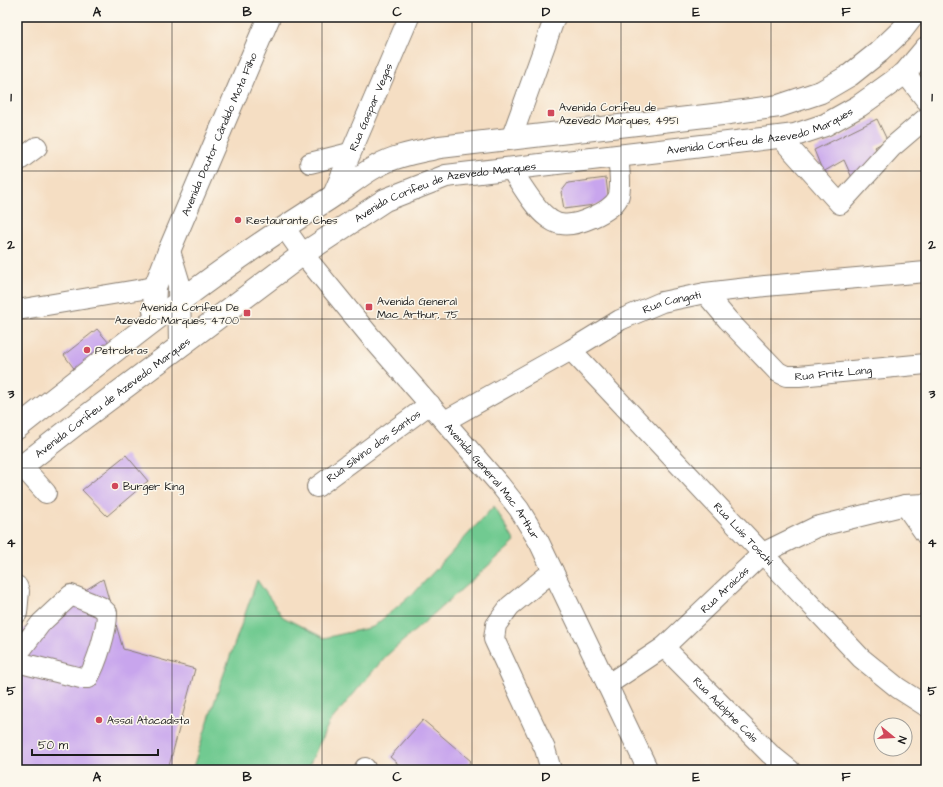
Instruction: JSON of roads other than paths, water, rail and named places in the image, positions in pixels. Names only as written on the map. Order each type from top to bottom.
[{"type":"main road","name":"Avenida Doutor Cândido Mota Filho","points":[[156,318],[154,310],[155,287],[269,17]]},
{"type":"main road","name":"Avenida Corifeu de Azevedo Marques","points":[[17,428],[156,318],[284,227],[332,197],[377,166],[407,155],[440,147],[779,106],[821,92],[850,75],[879,52],[902,30],[912,17]]},
{"type":"main road","name":"Avenida Corifeu de Azevedo Marques","points":[[19,468],[180,345],[303,254],[386,200],[446,176],[796,135],[825,125],[859,106],[905,73],[926,48]]},
{"type":"main road","points":[[169,251],[178,284],[180,345]]},
{"type":"street","name":"Rua Gaspar Vegas","points":[[332,197],[409,17]]},
{"type":"street","points":[[511,139],[555,17]]},
{"type":"street","points":[[905,73],[926,100]]},
{"type":"street","points":[[780,137],[840,204],[891,148],[926,118]]},
{"type":"street","points":[[17,162],[37,147]]},
{"type":"street","points":[[310,163],[350,153]]},
{"type":"street","points":[[510,168],[547,217],[561,224],[580,223],[611,206],[618,198],[620,179],[618,156]]},
{"type":"street","name":"Avenida General Mac Arthur","points":[[284,227],[303,254],[370,336],[445,421],[519,509],[539,542],[648,770]]},
{"type":"street","name":"Rua Cangati","points":[[445,421],[571,350],[620,320],[662,302],[705,293],[765,286],[926,272]]},
{"type":"street","points":[[17,310],[155,287]]},
{"type":"street","name":"Rua Fritz Lang","points":[[705,293],[728,320],[778,372],[786,376],[926,364]]},
{"type":"street","name":"Rua Luís Toschi","points":[[571,350],[861,658],[898,688],[926,706]]},
{"type":"street","name":"Rua Silvino dos Santos","points":[[317,487],[430,404]]},
{"type":"street","points":[[19,468],[46,493]]},
{"type":"street","name":"Rua Araicás","points":[[607,685],[664,646],[763,553],[816,527],[905,505],[926,504]]},
{"type":"street","points":[[905,505],[926,535]]},
{"type":"street","points":[[551,770],[545,749],[494,639],[496,625],[510,606],[553,571]]},
{"type":"street","points":[[17,586],[19,591],[17,613]]},
{"type":"street","points":[[17,655],[41,623],[71,595],[101,606],[107,613],[107,622],[101,643],[92,672],[88,678],[81,678],[17,662]]},
{"type":"street","name":"Rua Adolphe Cals","points":[[664,646],[770,754],[790,770]]},
{"type":"place","name":"Avenida Corifeu de Azevedo Marques, 4951","points":[[551,113]]},
{"type":"place","name":"Restaurante Ches","points":[[238,220]]},
{"type":"place","name":"Avenida General Mac Arthur, 75","points":[[369,307]]},
{"type":"place","name":"Avenida Corifeu De Azevedo Marques, 4700","points":[[247,313]]},
{"type":"place","name":"Petrobras","points":[[87,350]]},
{"type":"place","name":"Burger King","points":[[115,486]]},
{"type":"place","name":"Assaí Atacadista","points":[[99,720]]}]
